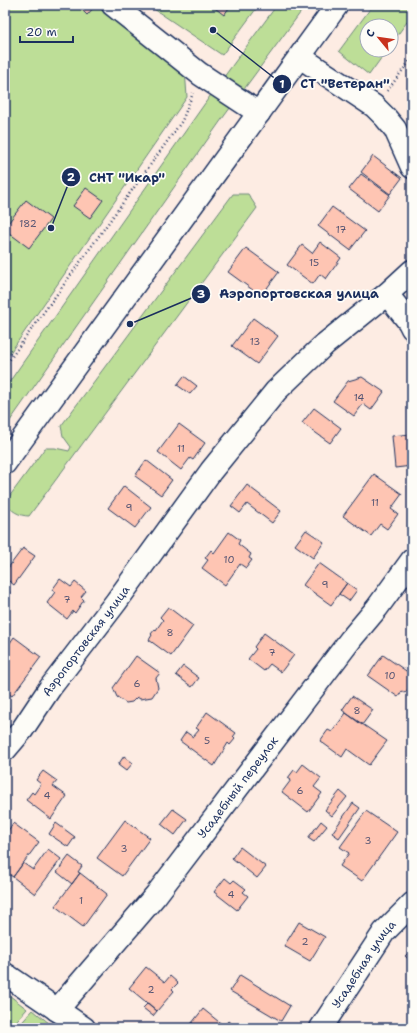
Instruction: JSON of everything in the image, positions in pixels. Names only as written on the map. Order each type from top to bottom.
[{"type":"street","points":[[113,5],[200,74],[259,113]]},
{"type":"street","points":[[5,463],[337,5]]},
{"type":"street","points":[[300,57],[374,106],[395,130],[412,167]]},
{"type":"street","name":"Аэропортовская улица","points":[[5,750],[22,730],[50,688],[116,602],[212,470],[276,391],[325,344],[387,294],[412,271]]},
{"type":"street","points":[[387,294],[412,328]]},
{"type":"street","name":"Усадебный переулок","points":[[57,1010],[156,895],[350,639],[377,608],[412,560]]},
{"type":"street","name":"Усадебная улица","points":[[321,1028],[384,932],[412,904]]},
{"type":"street","points":[[5,974],[84,1028]]},
{"type":"path","points":[[374,106],[412,58]]},
{"type":"path","points":[[5,366],[182,121],[200,74]]},
{"type":"green space","points":[[5,5],[108,5],[185,69],[187,97],[5,360]]},
{"type":"green space","points":[[148,5],[259,5],[222,55]]},
{"type":"green space","points":[[277,5],[306,5],[222,119],[5,428],[5,388],[215,89]]},
{"type":"green space","points":[[373,5],[412,5],[412,15],[399,33],[399,18],[363,18]]},
{"type":"green space","points":[[359,24],[359,58],[381,58],[369,75],[339,51]]},
{"type":"green space","points":[[233,194],[248,194],[257,208],[29,516],[22,515],[12,510],[7,505],[6,501],[45,448],[55,448],[69,451],[71,447],[63,436],[61,426]]},
{"type":"green space","points":[[5,992],[27,1009],[10,1028],[5,1028]]},
{"type":"green space","points":[[33,1010],[55,1028],[17,1028]]},
{"type":"building","points":[[77,5],[96,5],[87,15]]},
{"type":"building","points":[[211,5],[231,5],[224,15]]},
{"type":"building","points":[[373,156],[402,178],[390,194],[361,172]]},
{"type":"building","points":[[361,174],[390,195],[378,211],[349,189]]},
{"type":"building","points":[[86,188],[103,200],[90,218],[73,206]]},
{"type":"building","points":[[26,200],[51,219],[29,248],[5,230],[5,227]]},
{"type":"building","points":[[332,207],[365,231],[350,250],[318,226]]},
{"type":"building","points":[[320,242],[341,258],[326,279],[320,274],[313,284],[287,265],[302,245],[312,253]]},
{"type":"building","points":[[246,248],[279,272],[261,296],[228,272]]},
{"type":"building","points":[[253,318],[278,336],[257,364],[232,346]]},
{"type":"building","points":[[184,376],[197,386],[190,394],[177,385]]},
{"type":"building","points":[[362,377],[384,392],[371,410],[363,404],[354,416],[333,401],[348,381]]},
{"type":"building","points":[[314,408],[341,428],[330,443],[302,423]]},
{"type":"building","points":[[179,424],[205,443],[193,460],[190,458],[181,470],[158,452]]},
{"type":"building","points":[[411,434],[412,466],[395,468],[392,436]]},
{"type":"building","points":[[146,460],[172,480],[161,495],[135,476]]},
{"type":"building","points":[[374,474],[402,494],[391,509],[398,514],[387,529],[380,524],[371,536],[343,516]]},
{"type":"building","points":[[247,485],[281,511],[272,523],[247,504],[240,513],[231,506]]},
{"type":"building","points":[[124,486],[151,507],[135,528],[108,508]]},
{"type":"building","points":[[306,530],[324,542],[313,558],[295,545]]},
{"type":"building","points":[[229,532],[240,540],[238,544],[251,554],[249,558],[252,560],[246,568],[240,564],[225,585],[202,568],[208,560],[205,558],[211,550],[214,553]]},
{"type":"building","points":[[23,548],[35,556],[14,585],[5,578],[5,572]]},
{"type":"building","points":[[319,563],[347,583],[331,605],[303,585]]},
{"type":"building","points":[[60,579],[71,587],[75,582],[86,591],[81,597],[84,600],[75,613],[73,611],[67,619],[47,603],[55,592],[52,590]]},
{"type":"building","points":[[347,583],[357,590],[349,601],[339,594]]},
{"type":"building","points":[[5,589],[10,592],[5,598]]},
{"type":"building","points":[[168,607],[193,626],[171,656],[149,640],[152,635],[151,634],[163,620],[160,617]]},
{"type":"building","points":[[264,633],[294,655],[281,672],[270,664],[264,671],[248,659],[256,649],[254,647]]},
{"type":"building","points":[[14,637],[41,657],[12,696],[5,691],[5,650]]},
{"type":"building","points":[[383,655],[412,675],[409,681],[412,684],[405,693],[402,691],[398,697],[368,676]]},
{"type":"building","points":[[136,656],[160,673],[156,678],[158,688],[152,697],[140,699],[137,697],[132,702],[126,703],[117,697],[113,688]]},
{"type":"building","points":[[183,666],[199,678],[192,687],[176,675]]},
{"type":"building","points":[[352,696],[373,710],[362,725],[342,710]]},
{"type":"building","points":[[5,705],[9,708],[5,713]]},
{"type":"building","points":[[207,712],[236,733],[233,737],[235,739],[230,745],[228,743],[214,766],[180,741],[186,732],[193,737],[199,730],[196,728]]},
{"type":"building","points":[[346,713],[387,741],[369,765],[347,749],[342,757],[320,741],[328,730],[332,732]]},
{"type":"building","points":[[124,756],[133,763],[126,771],[118,765]]},
{"type":"building","points":[[303,764],[321,778],[314,787],[322,793],[308,812],[282,792],[291,780],[288,778],[294,770],[297,772]]},
{"type":"building","points":[[43,771],[57,781],[53,786],[67,796],[51,819],[26,800],[32,792],[34,794],[41,784],[36,780]]},
{"type":"building","points":[[340,791],[347,797],[332,816],[325,810]]},
{"type":"building","points":[[353,803],[360,808],[339,838],[332,833]]},
{"type":"building","points":[[173,809],[187,819],[175,835],[161,824]]},
{"type":"building","points":[[366,811],[397,832],[362,881],[340,866],[349,853],[340,847]]},
{"type":"building","points":[[125,820],[150,838],[122,876],[97,858]]},
{"type":"building","points":[[321,821],[327,826],[314,842],[308,838]]},
{"type":"building","points":[[13,823],[39,842],[13,877],[5,872],[5,833],[6,834]]},
{"type":"building","points":[[56,823],[75,837],[68,847],[49,834]]},
{"type":"building","points":[[240,847],[266,867],[257,878],[232,858]]},
{"type":"building","points":[[48,849],[61,859],[35,894],[13,877],[23,863],[33,870]]},
{"type":"building","points":[[69,856],[82,866],[78,872],[80,873],[72,884],[57,872]]},
{"type":"building","points":[[80,873],[107,894],[83,927],[55,906]]},
{"type":"building","points":[[225,878],[231,883],[234,880],[246,889],[243,892],[248,896],[237,910],[214,892]]},
{"type":"building","points":[[299,922],[325,937],[310,961],[284,946]]},
{"type":"building","points":[[412,949],[412,962],[405,956]]},
{"type":"building","points":[[146,967],[165,982],[170,976],[178,983],[172,989],[174,991],[157,1011],[129,988]]},
{"type":"building","points":[[240,975],[290,1006],[281,1021],[230,991]]},
{"type":"building","points":[[148,1003],[157,1011],[153,1016],[143,1008]]},
{"type":"building","points":[[203,1009],[224,1026],[228,1021],[237,1028],[188,1028]]},
{"type":"place","name":"СТ \"Ветеран\"","points":[[213,30]]},
{"type":"place","name":"СНТ \"Икар\"","points":[[51,228]]},
{"type":"place","name":"Аэропортовская улица","points":[[130,324]]}]
